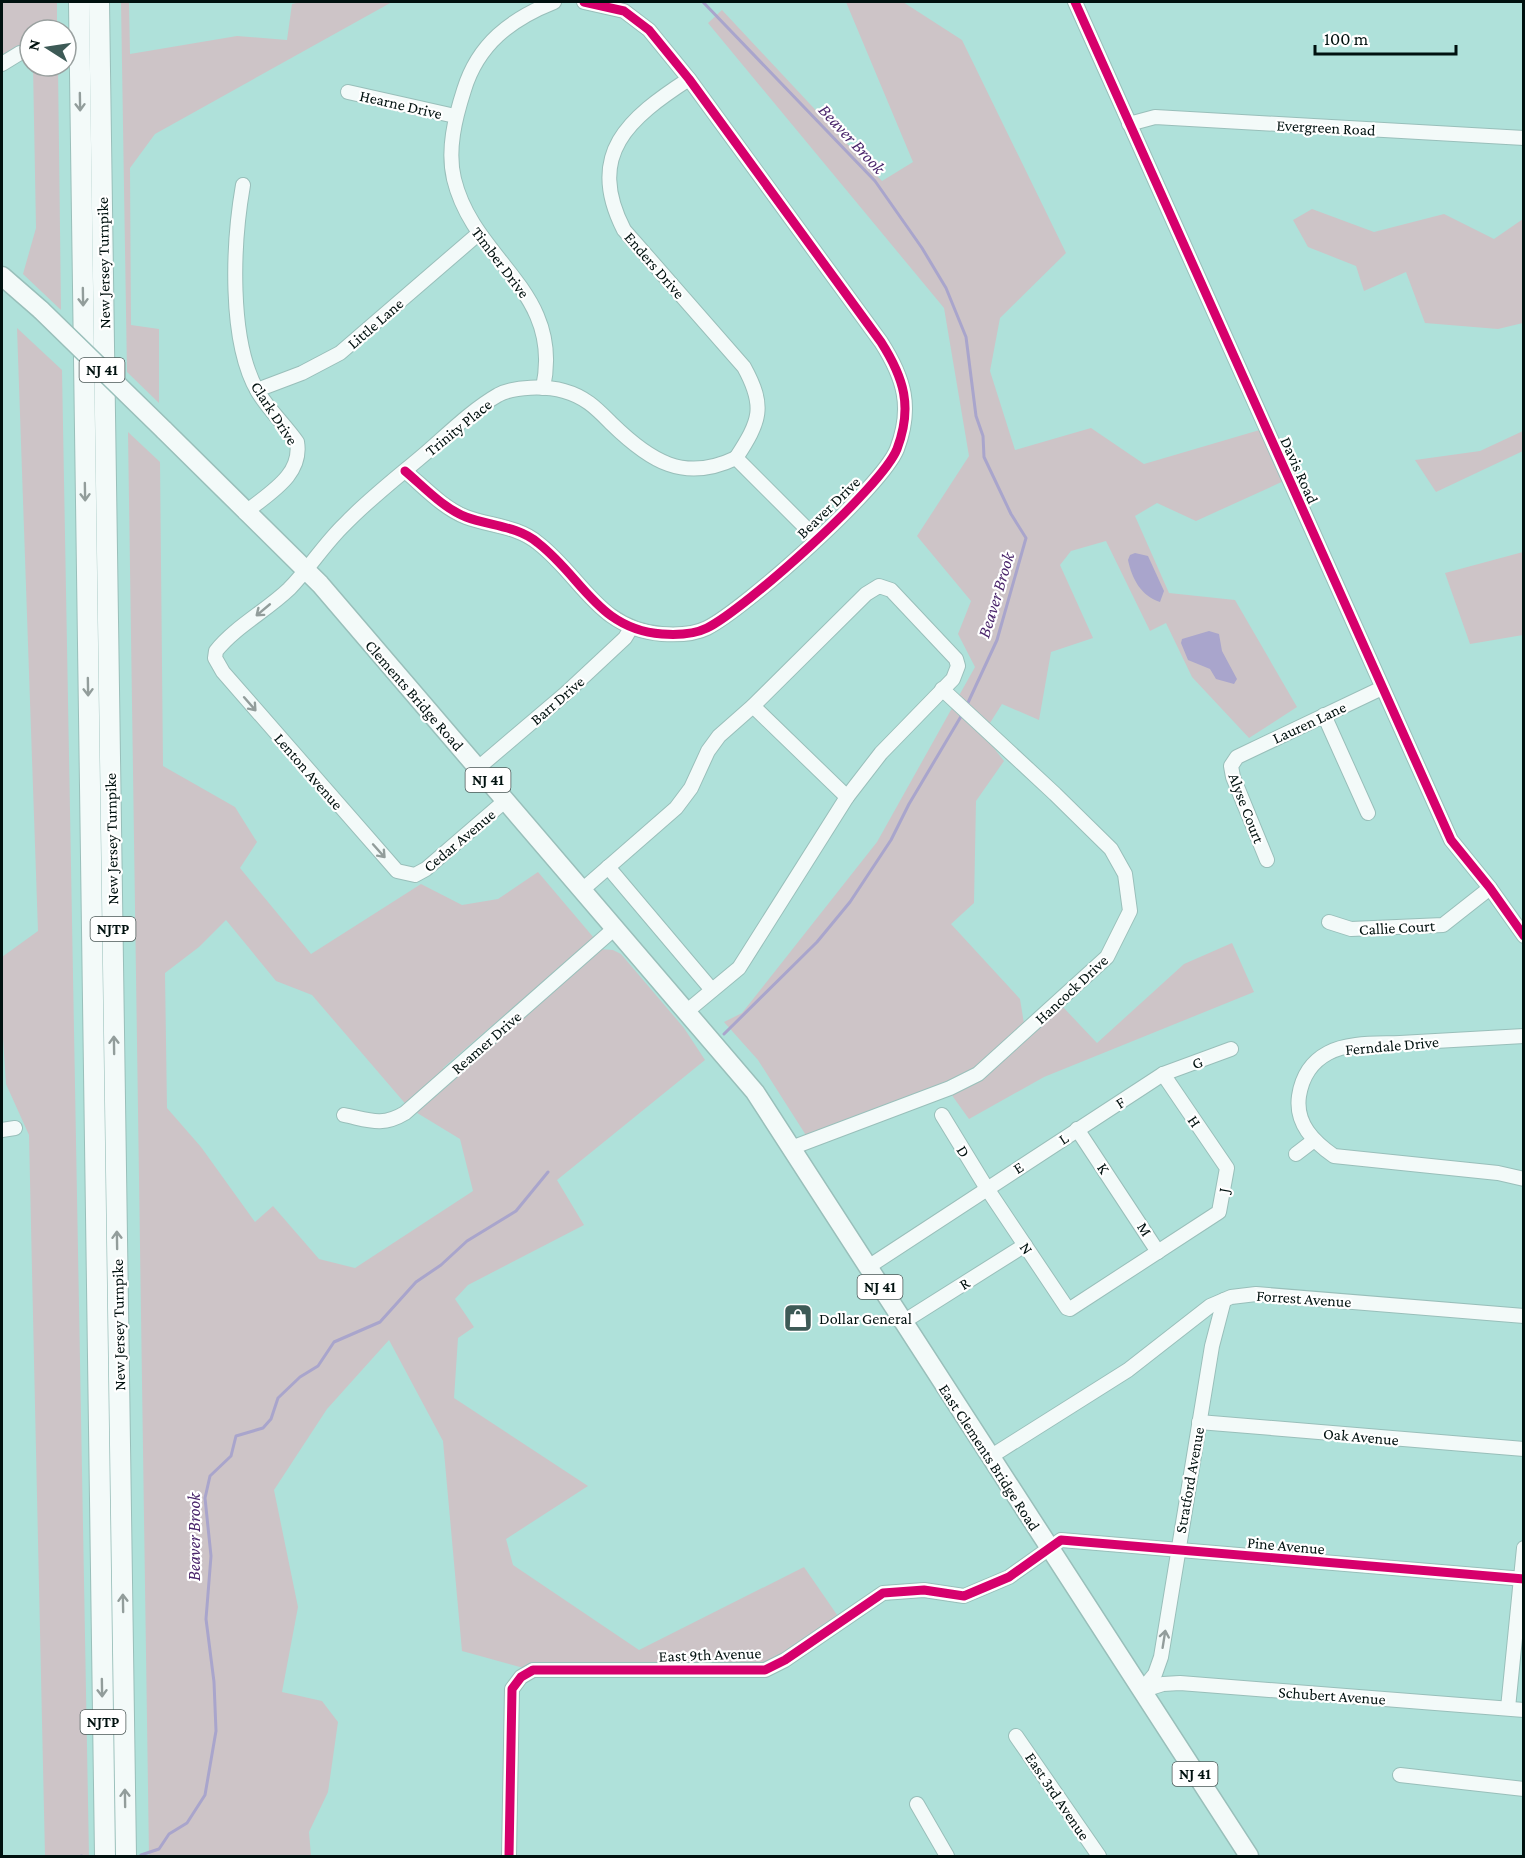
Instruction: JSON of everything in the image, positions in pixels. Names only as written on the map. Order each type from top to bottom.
[{"type":"highway","name":"New Jersey Turnpike","points":[[79,2],[105,1857]]},
{"type":"highway","name":"New Jersey Turnpike","points":[[99,2],[126,1857]]},
{"type":"main road","name":"Clements Bridge Road","points":[[2,276],[41,310],[245,513],[306,570],[755,1092],[791,1148]]},
{"type":"main road","name":"East Clements Bridge Road","points":[[791,1148],[1249,1857]]},
{"type":"street","name":"Timber Drive","points":[[543,388],[548,355],[539,318],[524,290],[478,234],[466,214],[453,178],[451,148],[455,116],[468,76],[482,50],[503,28],[533,10],[554,2]]},
{"type":"street","points":[[584,2],[624,11],[649,30],[688,79]]},
{"type":"street","name":"Davis Road","points":[[1075,2],[1451,840],[1490,888],[1524,936]]},
{"type":"street","points":[[2,64],[18,54]]},
{"type":"street","name":"Enders Drive","points":[[688,79],[647,106],[633,120],[621,138],[609,172],[614,209],[624,230],[738,359],[754,384],[759,400],[759,415],[755,428],[736,458]]},
{"type":"street","name":"Beaver Drive","points":[[405,471],[445,506],[465,517],[520,532],[538,542],[611,618],[631,628],[660,634],[687,635],[707,628],[737,607],[817,539],[875,482],[892,460],[904,414],[904,394],[898,370],[688,79]]},
{"type":"street","name":"Hearne Drive","points":[[348,92],[455,116]]},
{"type":"street","name":"Evergreen Road","points":[[1129,124],[1155,117],[1524,138]]},
{"type":"street","name":"Clark Drive","points":[[243,185],[238,213],[237,317],[242,351],[257,390],[297,442],[299,451],[297,464],[288,478],[245,513]]},
{"type":"street","name":"Little Lane","points":[[257,390],[302,373],[340,353],[478,234]]},
{"type":"street","name":"Trinity Place","points":[[215,658],[220,646],[288,590],[344,524],[498,395],[515,389],[543,388],[564,391],[589,401],[614,426],[670,466],[701,470],[720,466],[736,458]]},
{"type":"street","points":[[736,458],[817,539]]},
{"type":"street","points":[[582,890],[676,808],[691,788],[708,751],[719,736],[753,706],[866,594],[879,586],[891,590],[956,659],[956,673],[881,753],[847,797],[739,968],[686,1012]]},
{"type":"street","name":"Barr Drive","points":[[478,768],[565,694],[626,638],[631,628]]},
{"type":"street","name":"Lenton Avenue","points":[[215,658],[223,672],[397,871],[410,874]]},
{"type":"street","name":"Lauren Lane","points":[[1237,757],[1382,688]]},
{"type":"street","name":"Hancock Drive","points":[[791,1148],[950,1089],[978,1074],[1107,957],[1118,940],[1130,912],[1125,874],[1111,849],[942,689]]},
{"type":"street","points":[[753,706],[847,797]]},
{"type":"street","points":[[1324,715],[1368,813]]},
{"type":"street","name":"Alyse Court","points":[[1237,757],[1231,766],[1233,777],[1267,860]]},
{"type":"street","name":"Cedar Avenue","points":[[410,874],[415,875],[426,869],[506,800]]},
{"type":"street","points":[[608,867],[712,990]]},
{"type":"street","name":"Callie Court","points":[[1329,922],[1351,929],[1443,925],[1490,888]]},
{"type":"street","name":"Reamer Drive","points":[[344,1115],[383,1122],[391,1121],[405,1113],[615,928]]},
{"type":"street","name":"Ferndale Drive","points":[[1313,1141],[1301,1119],[1299,1098],[1304,1079],[1314,1062],[1330,1052],[1358,1046],[1524,1036]]},
{"type":"street","name":"G","points":[[1163,1074],[1231,1049]]},
{"type":"street","name":"F","points":[[1077,1129],[1163,1074]]},
{"type":"street","name":"H","points":[[1163,1074],[1227,1168]]},
{"type":"street","name":"D","points":[[942,1115],[986,1187]]},
{"type":"street","name":"L","points":[[1049,1147],[1077,1129]]},
{"type":"street","name":"K","points":[[1077,1129],[1131,1207]]},
{"type":"street","points":[[1296,1154],[1313,1141],[1334,1156],[1498,1173],[1524,1179]]},
{"type":"street","name":"E","points":[[986,1187],[1049,1147]]},
{"type":"street","name":"J","points":[[1158,1252],[1218,1212],[1227,1168]]},
{"type":"street","points":[[867,1267],[986,1187]]},
{"type":"street","name":"N","points":[[986,1187],[1067,1308],[1070,1309],[1158,1252]]},
{"type":"street","name":"M","points":[[1131,1207],[1158,1252]]},
{"type":"street","name":"R","points":[[903,1322],[1024,1245]]},
{"type":"street","name":"Forrest Avenue","points":[[990,1457],[1128,1370],[1210,1306],[1224,1300],[1256,1294],[1524,1316]]},
{"type":"street","name":"Stratford Avenue","points":[[1141,1691],[1155,1674],[1161,1657],[1212,1346],[1224,1300]]},
{"type":"street","name":"Oak Avenue","points":[[1199,1422],[1524,1449]]},
{"type":"street","name":"Pine Avenue","points":[[1047,1547],[1061,1540],[1522,1579]]},
{"type":"street","name":"East 9th Avenue","points":[[508,1857],[512,1689],[521,1677],[533,1670],[765,1670],[785,1660],[883,1593],[924,1590],[964,1596],[1009,1577],[1047,1547]]},
{"type":"street","points":[[1508,1708],[1524,1548]]},
{"type":"street","name":"Schubert Avenue","points":[[1141,1691],[1163,1684],[1180,1683],[1524,1710]]},
{"type":"street","name":"East 3rd Avenue","points":[[1017,1736],[1099,1857]]},
{"type":"street","points":[[1400,1775],[1524,1789]]},
{"type":"street","points":[[917,1804],[947,1857]]},
{"type":"shaded area","points":[[2,2],[57,2],[57,18],[18,18],[18,57],[2,66]]},
{"type":"shaded area","points":[[121,2],[129,2],[130,54],[237,36],[287,40],[292,4],[300,2],[392,2],[155,134],[130,168],[131,325],[159,329],[159,403],[127,372]]},
{"type":"shaded area","points":[[846,2],[903,2],[962,40],[1066,253],[1000,318],[990,371],[1015,450],[1091,428],[1144,464],[1263,429],[1286,480],[1196,521],[1157,503],[1135,516],[1169,593],[1235,600],[1297,707],[1249,738],[1192,677],[1166,623],[1150,631],[1106,541],[1071,551],[1060,565],[1093,638],[1051,652],[1039,720],[1002,704],[983,734],[1004,761],[976,801],[974,903],[951,924],[1020,999],[1026,1036],[1062,1006],[1097,1043],[1184,964],[1232,943],[1254,992],[1044,1077],[969,1119],[946,1087],[809,1140],[758,1060],[724,1022],[742,1013],[877,842],[975,667],[958,634],[971,601],[917,536],[969,456],[944,308],[708,23],[722,10],[882,181],[913,162]]},
{"type":"shaded area","points":[[33,78],[58,78],[61,310],[23,274],[36,228]]},
{"type":"shaded area","points":[[1312,209],[1374,232],[1444,214],[1494,239],[1523,219],[1523,323],[1498,329],[1425,323],[1406,272],[1364,291],[1356,266],[1308,247],[1293,220]]},
{"type":"shaded area","points":[[17,328],[62,370],[89,1856],[45,1856],[29,1135],[6,1084],[2,1022],[2,957],[38,931]]},
{"type":"shaded area","points":[[1523,431],[1523,451],[1436,492],[1415,460],[1480,451]]},
{"type":"shaded area","points":[[128,432],[160,462],[163,766],[235,807],[257,842],[240,868],[311,954],[421,884],[462,905],[498,899],[538,872],[594,938],[443,1068],[452,1077],[599,949],[613,950],[621,954],[684,1028],[705,1060],[557,1180],[584,1225],[468,1285],[455,1299],[474,1327],[458,1338],[454,1398],[588,1486],[506,1539],[513,1565],[639,1650],[804,1567],[842,1622],[749,1673],[520,1667],[462,1651],[443,1441],[389,1340],[327,1409],[274,1490],[298,1607],[282,1692],[322,1701],[338,1722],[328,1792],[309,1832],[311,1856],[149,1856]],"holes":[[[226,920],[276,981],[312,995],[409,1108],[460,1139],[473,1191],[355,1268],[319,1259],[273,1206],[255,1222],[201,1147],[167,1108],[165,973],[199,947]]]},
{"type":"shaded area","points":[[1523,552],[1523,635],[1470,644],[1445,573]]},
{"type":"shaded area","points":[[1135,553],[1148,556],[1164,591],[1160,602],[1148,596],[1138,586],[1128,560],[1130,555]]},
{"type":"shaded area","points":[[1209,631],[1219,634],[1222,651],[1237,679],[1234,684],[1216,679],[1210,669],[1188,660],[1181,643],[1182,639]]},
{"type":"waterway","name":"Beaver Brook","points":[[703,2],[875,181],[922,248],[946,288],[966,337],[976,416],[983,436],[984,457],[1011,514],[1026,538],[997,640],[966,707]]},
{"type":"waterway","name":"Beaver Brook","points":[[724,1034],[817,942],[850,902],[891,840],[909,804],[963,713]]},
{"type":"waterway","name":"Beaver Brook","points":[[141,1855],[159,1849],[169,1834],[187,1823],[205,1795],[216,1731],[214,1682],[206,1619],[211,1556],[205,1498],[210,1476],[231,1456],[236,1436],[263,1428],[271,1419],[278,1398],[300,1377],[318,1366],[334,1342],[380,1322],[416,1282],[441,1265],[467,1241],[516,1211],[548,1172]]},
{"type":"cycle path","points":[[405,471],[434,497],[458,513],[530,537],[554,557],[593,600],[622,623],[640,630],[679,634],[707,628],[780,573],[811,546],[866,490],[886,467],[897,449],[904,420],[904,393],[895,368],[881,342],[689,79],[649,30],[624,11],[584,2]]},
{"type":"cycle path","points":[[1075,2],[1451,840],[1490,888],[1524,936]]},
{"type":"cycle path","points":[[509,1856],[512,1689],[521,1677],[533,1670],[765,1670],[785,1660],[883,1593],[924,1590],[964,1596],[1009,1577],[1061,1540],[1524,1579]]},
{"type":"place","name":"Dollar General","points":[[798,1318]]}]
